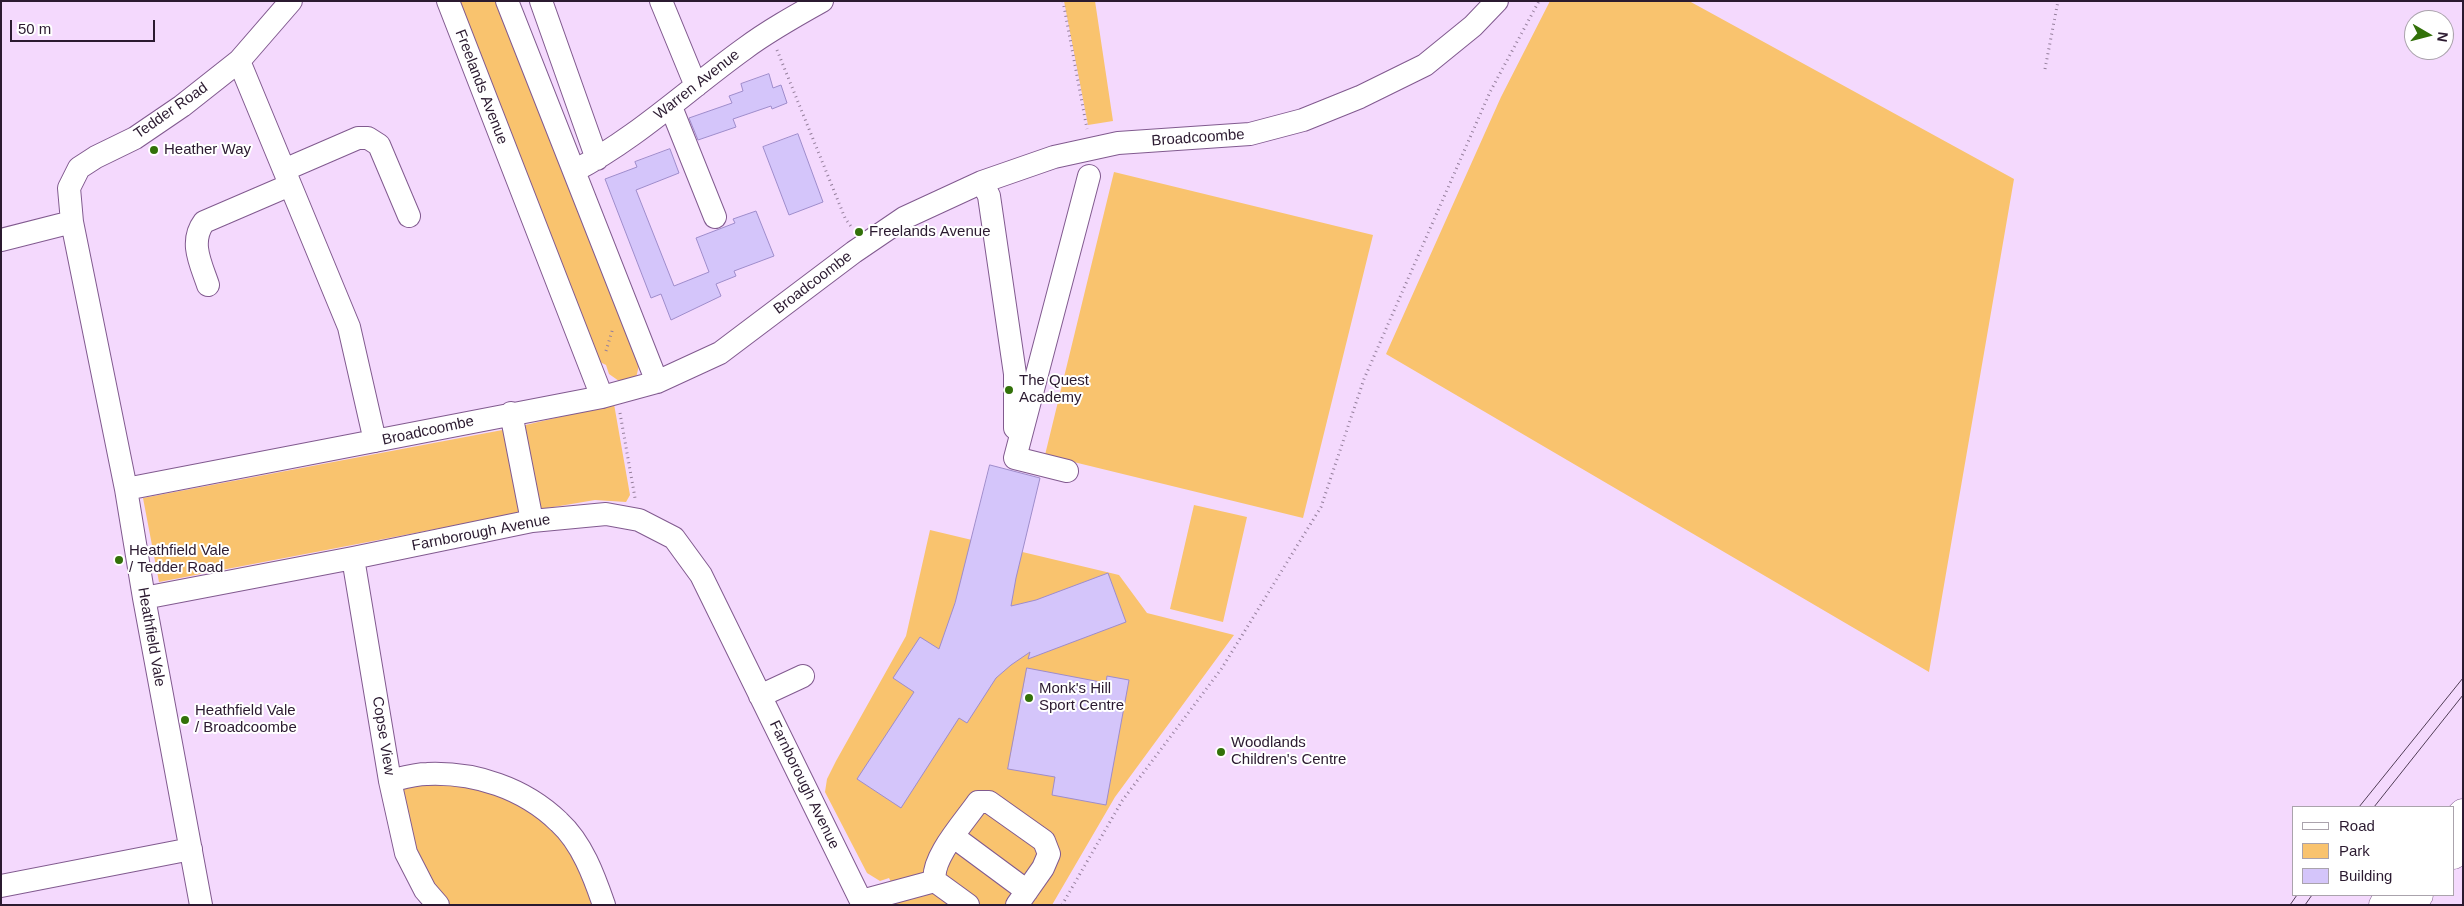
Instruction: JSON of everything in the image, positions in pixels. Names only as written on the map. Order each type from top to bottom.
[{"type":"main road","points":[[2454,822],[2463,813]]},
{"type":"main road","points":[[2454,854],[2463,844]]},
{"type":"street","name":"Tedder Road","points":[[72,222],[69,188],[79,168],[96,157],[135,138],[182,106],[239,61],[291,1]]},
{"type":"street","name":"Freelands Avenue","points":[[448,1],[605,391]]},
{"type":"street","points":[[507,1],[657,382]]},
{"type":"street","points":[[542,1],[597,159]]},
{"type":"street","points":[[661,1],[696,86]]},
{"type":"street","name":"Warren Avenue","points":[[574,171],[597,159],[671,107],[769,31],[822,1]]},
{"type":"street","name":"Broadcoombe","points":[[126,489],[375,441],[511,413],[605,391],[657,382],[720,352],[864,245],[904,218],[982,182],[1054,158],[1118,143],[1250,134],[1303,120],[1360,97],[1425,65],[1473,26],[1497,1]]},
{"type":"street","points":[[239,61],[349,326],[375,441]]},
{"type":"street","points":[[671,107],[715,217]]},
{"type":"street","points":[[208,285],[196,247],[198,231],[204,222],[358,138],[368,138],[379,145],[409,216]]},
{"type":"street","points":[[1015,458],[1089,176]]},
{"type":"street","points":[[982,182],[989,196],[1015,374],[1015,458]]},
{"type":"street","points":[[1,240],[72,222]]},
{"type":"street","name":"Heathfield Vale","points":[[72,222],[126,489],[144,598],[202,905]]},
{"type":"street","points":[[511,413],[532,521]]},
{"type":"street","points":[[1015,458],[1067,471]]},
{"type":"street","name":"Farnborough Avenue","points":[[144,598],[532,521],[606,514],[639,520],[674,538],[701,575],[862,903]]},
{"type":"street","name":"Copse View","points":[[353,558],[390,781],[406,853],[425,890],[438,905]]},
{"type":"street","points":[[760,696],[803,676]]},
{"type":"street","points":[[390,781],[426,774],[460,775],[501,784],[560,822],[578,846],[593,874],[604,905]]},
{"type":"street","points":[[954,837],[1022,898],[1043,868],[1049,854],[1044,841],[989,802],[978,802],[954,837],[933,871],[935,881],[968,905]]},
{"type":"street","points":[[1,886],[191,849]]},
{"type":"street","points":[[862,903],[935,881]]},
{"type":"path","points":[[1063,1],[1087,128]]},
{"type":"path","points":[[1062,905],[1122,802],[1222,668],[1321,507],[1364,379],[1490,92],[1539,1]]},
{"type":"path","points":[[2045,69],[2058,1]]},
{"type":"path","points":[[769,31],[845,218],[864,245]]},
{"type":"path","points":[[624,297],[605,391],[639,520]]},
{"type":"green space","points":[[460,1],[499,1],[640,361],[636,378],[619,381],[609,374],[606,365],[598,361]]},
{"type":"green space","points":[[1064,1],[1095,1],[1113,121],[1088,125]]},
{"type":"green space","points":[[1550,1],[1689,1],[2014,179],[1929,672],[1386,354],[1501,97]]},
{"type":"green space","points":[[1114,172],[1373,235],[1303,518],[1045,455]]},
{"type":"green space","points":[[614,404],[630,495],[626,502],[595,500],[530,511],[159,582],[143,498],[513,428]]},
{"type":"green space","points":[[1194,505],[1247,517],[1223,622],[1170,609]]},
{"type":"green space","name":"Monk's Hill Sport Centre","points":[[930,530],[1119,575],[1147,613],[1234,635],[1115,797],[1052,905],[888,905],[898,896],[889,878],[880,881],[867,873],[825,792],[827,779],[836,761],[906,636]]},
{"type":"green space","points":[[460,775],[560,822],[604,905],[438,905],[390,781]]},
{"type":"building","points":[[769,74],[773,88],[781,85],[787,103],[772,109],[771,106],[733,119],[736,127],[698,140],[689,118],[732,103],[729,96],[743,91],[741,84]]},
{"type":"building","points":[[798,134],[823,202],[789,215],[763,147]]},
{"type":"building","points":[[670,149],[679,173],[636,190],[674,286],[709,272],[696,238],[735,223],[733,219],[756,211],[774,256],[734,271],[736,276],[716,284],[721,296],[671,320],[661,294],[651,298],[605,179],[637,167],[635,162]]},
{"type":"building","points":[[990,465],[1040,478],[1011,606],[1036,600],[1108,573],[1126,622],[1028,659],[1030,652],[1011,665],[996,678],[967,723],[959,718],[901,808],[857,779],[914,692],[893,678],[920,637],[939,649],[955,603]]},
{"type":"building","points":[[1027,668],[1106,683],[1107,676],[1129,680],[1106,805],[1052,795],[1055,777],[1008,769]]},
{"type":"tram line","points":[[2360,806],[2463,678]]},
{"type":"tram line","points":[[2375,806],[2463,695]]},
{"type":"tram line","points":[[2290,905],[2296,896]]},
{"type":"tram line","points":[[2305,905],[2311,896]]},
{"type":"place","name":"Heather Way","points":[[154,150]]},
{"type":"place","name":"Freelands Avenue","points":[[859,232]]},
{"type":"place","name":"The Quest Academy","points":[[1009,390]]},
{"type":"place","name":"Heathfield Vale / Tedder Road","points":[[119,560]]},
{"type":"place","name":"Monk's Hill Sport Centre","points":[[1029,698]]},
{"type":"place","name":"Heathfield Vale / Broadcoombe","points":[[185,720]]},
{"type":"place","name":"Woodlands Children's Centre","points":[[1221,752]]}]
